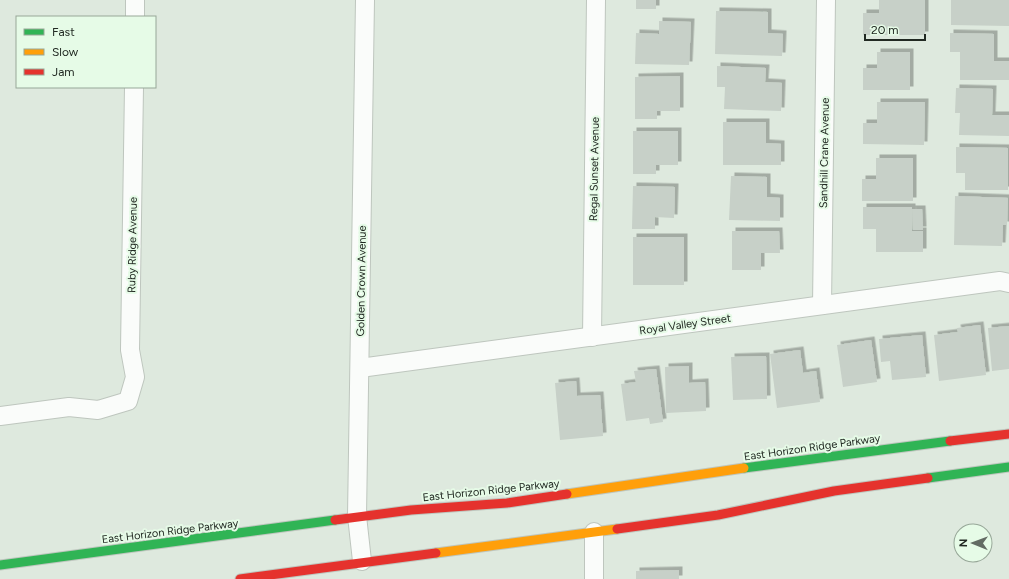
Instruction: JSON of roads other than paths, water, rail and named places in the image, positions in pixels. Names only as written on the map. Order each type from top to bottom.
[{"type":"main road","name":"East Horizon Ridge Parkway","points":[[0,565],[321,523],[358,516],[411,510],[507,503],[829,456],[1009,434]]},
{"type":"main road","points":[[240,579],[362,561],[417,556],[718,515],[834,491],[1009,467]]},
{"type":"street","points":[[135,16],[136,0]]},
{"type":"street","name":"Golden Crown Avenue","points":[[362,561],[358,516],[365,0]]},
{"type":"street","name":"Regal Sunset Avenue","points":[[592,337],[596,0]]},
{"type":"street","name":"Sandhill Crane Avenue","points":[[822,305],[826,0]]},
{"type":"street","name":"Ruby Ridge Avenue","points":[[0,416],[69,407],[98,410],[128,401],[136,377],[130,350],[134,88]]},
{"type":"street","name":"Royal Valley Street","points":[[360,368],[1000,281],[1009,283]]},
{"type":"street","points":[[594,532],[594,579]]}]
